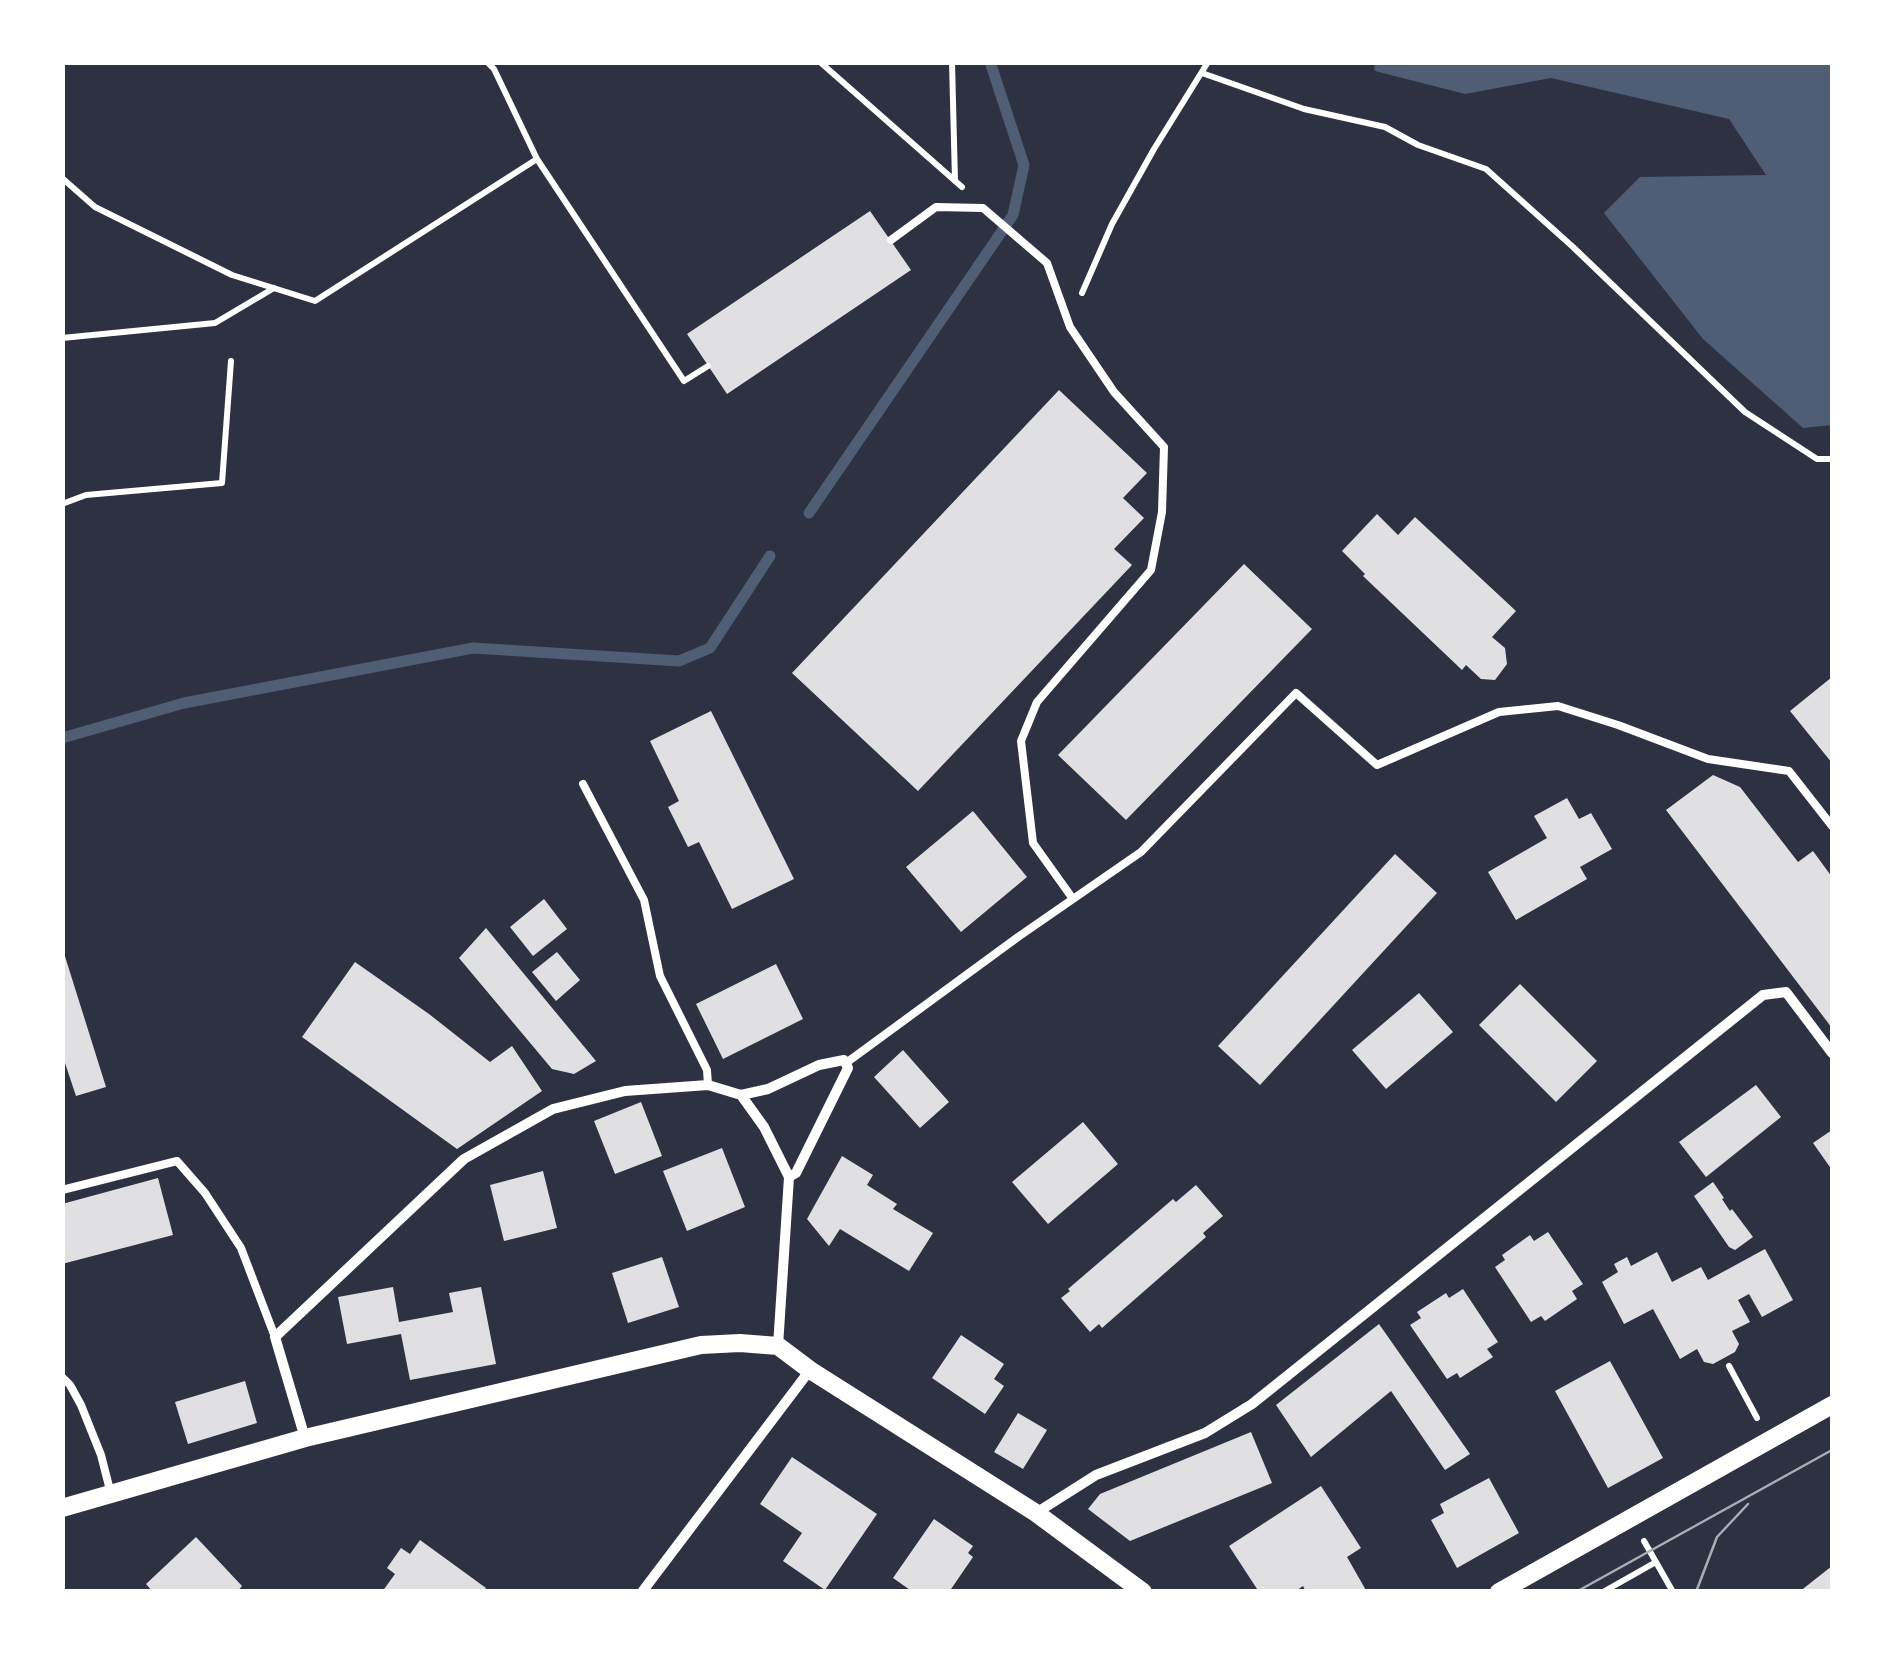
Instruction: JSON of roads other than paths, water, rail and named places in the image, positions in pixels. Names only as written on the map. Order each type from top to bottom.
[{"type":"street","points":[[1036,1513],[1096,1475],[1206,1433],[1252,1404],[1763,996],[1786,992],[1832,1053]]},
{"type":"street","points":[[305,1438],[275,1338],[464,1158],[553,1109],[625,1092],[708,1085],[740,1095],[768,1089],[819,1064],[841,1060],[848,1068],[796,1173],[789,1177]]},
{"type":"street","points":[[740,1095],[764,1127],[789,1177],[778,1346]]},
{"type":"street","points":[[62,1508],[305,1438],[701,1345],[740,1343],[778,1346],[1036,1513],[1143,1592]]},
{"type":"street","points":[[642,1592],[810,1370]]},
{"type":"street","points":[[1499,1592],[1832,1405]]},
{"type":"lane","points":[[891,240],[936,206],[983,208],[1047,263],[1070,327],[1114,392],[1164,447],[1162,512],[1151,570],[1037,702],[1021,741],[1033,843],[1072,899]]},
{"type":"lane","points":[[846,1063],[1141,852],[1296,694],[1377,765],[1499,712],[1558,706],[1708,759],[1789,771],[1832,826]]},
{"type":"lane","points":[[583,784],[644,900],[660,976],[707,1070],[708,1085]]},
{"type":"lane","points":[[62,1190],[178,1161],[204,1192],[240,1248],[275,1338]]},
{"type":"lane","points":[[62,1377],[81,1405],[111,1494]]},
{"type":"water","points":[[1374,63],[1832,63],[1832,425],[1803,428],[1703,339],[1604,213],[1640,177],[1766,175],[1729,119],[1551,78],[1465,94],[1375,71]]},
{"type":"waterway","points":[[809,513],[1013,215],[1024,165],[990,62]]},
{"type":"waterway","points":[[62,738],[184,703],[473,648],[679,661],[710,648],[770,556]]},
{"type":"tram line","points":[[1576,1592],[1832,1450]]},
{"type":"tram line","points":[[1696,1592],[1717,1537],[1748,1504]]}]
